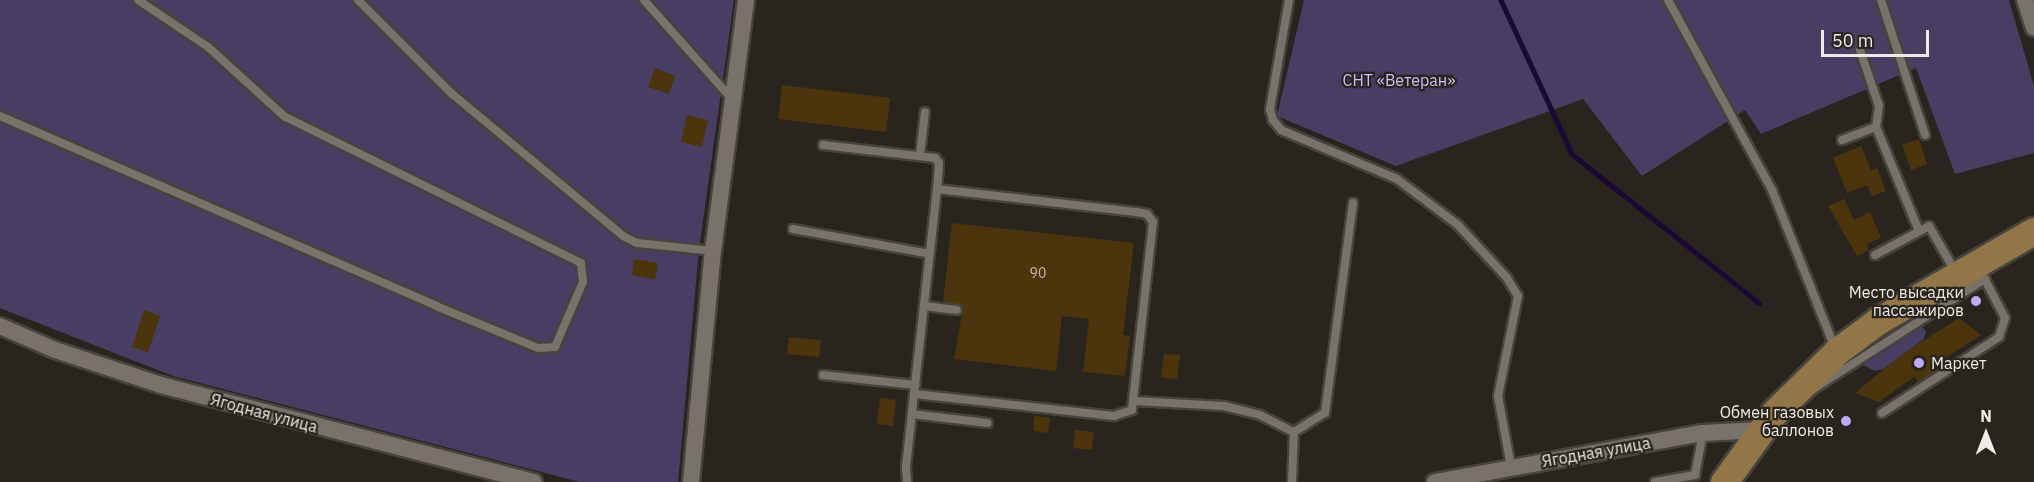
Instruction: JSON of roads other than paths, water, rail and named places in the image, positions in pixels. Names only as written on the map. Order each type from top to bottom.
[{"type":"main road","points":[[1724,482],[1766,422],[1836,352],[1879,320],[1973,272],[2034,231]]},
{"type":"street","points":[[692,482],[713,251],[746,0]]},
{"type":"street","points":[[2025,0],[2034,28]]},
{"type":"street","name":"Ягодная улица","points":[[0,326],[55,350],[161,386],[529,481]]},
{"type":"street","name":"Ягодная улица","points":[[1434,482],[1766,422]]},
{"type":"lane","points":[[0,116],[446,310],[538,348],[555,347],[583,282],[581,263],[285,117],[208,47],[138,0]]},
{"type":"lane","points":[[358,0],[452,93],[623,236],[637,243],[713,251]]},
{"type":"lane","points":[[644,0],[732,99]]},
{"type":"lane","points":[[1289,0],[1270,108],[1273,120],[1281,130],[1397,179],[1458,225],[1507,278],[1518,296],[1498,396],[1511,467]]},
{"type":"lane","points":[[1668,0],[1772,190],[1836,352]]},
{"type":"lane","points":[[1881,0],[1925,135]]},
{"type":"lane","points":[[1860,50],[1879,106],[1876,127],[1919,231]]},
{"type":"lane","points":[[920,155],[925,112]]},
{"type":"lane","points":[[1842,140],[1876,127]]},
{"type":"lane","points":[[823,145],[920,155],[939,163],[912,414],[907,482]]},
{"type":"lane","points":[[823,375],[915,390],[1114,416],[1132,410],[1135,401],[1153,234],[1153,222],[1147,214],[937,189]]},
{"type":"lane","points":[[1294,432],[1325,412],[1353,203]]},
{"type":"lane","points":[[1875,255],[1919,231],[1933,227],[1973,272],[2005,318],[1999,337],[1882,413]]},
{"type":"lane","points":[[793,229],[930,254]]},
{"type":"lane","points":[[1766,422],[1831,380],[1903,328],[1973,272]]},
{"type":"lane","points":[[924,306],[957,310]]},
{"type":"lane","points":[[1135,401],[1224,406],[1260,416],[1294,432]]},
{"type":"lane","points":[[912,414],[987,423]]},
{"type":"lane","points":[[1292,482],[1294,432]]},
{"type":"lane","points":[[1655,482],[1695,475],[1703,433]]},
{"type":"waterway","points":[[1501,0],[1572,154],[1759,303]]},
{"type":"place","name":"Место высадки пассажиров","points":[[1976,301]]},
{"type":"place","name":"Маркет","points":[[1919,363]]},
{"type":"place","name":"Обмен газовых баллонов","points":[[1846,421]]},
{"type":"park label","name":"СНТ «Ветеран»","points":[[1399,80]]}]
